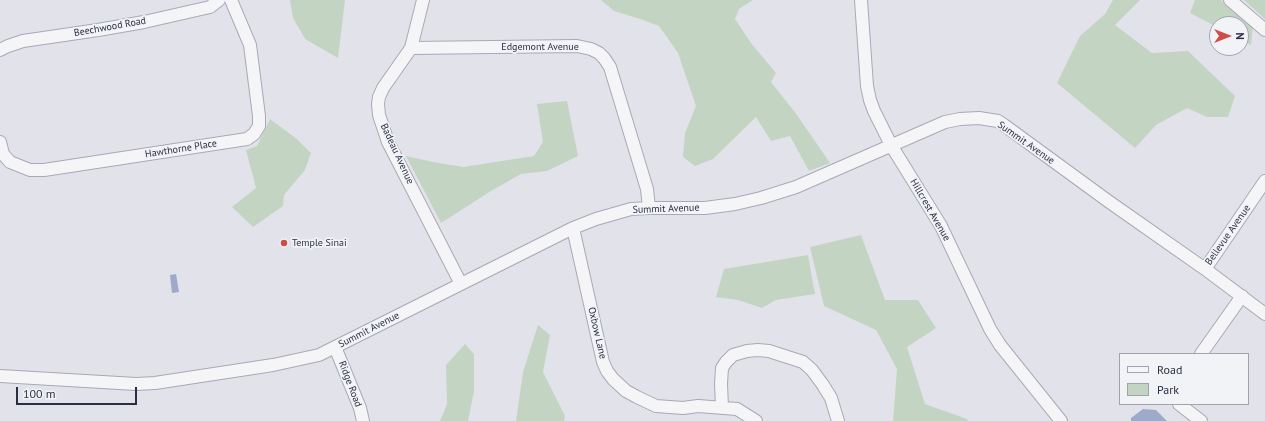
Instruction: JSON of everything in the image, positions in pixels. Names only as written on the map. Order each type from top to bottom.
[{"type":"street","name":"Hawthorne Place","points":[[0,142],[3,154],[10,162],[30,170],[44,170],[247,138],[254,134],[259,126],[260,116],[250,45],[231,0]]},
{"type":"street","name":"Badeau Avenue","points":[[423,0],[411,48],[381,92],[378,104],[379,114],[388,142],[461,284]]},
{"type":"street","name":"Hillcrest Avenue","points":[[861,0],[868,86],[874,112],[891,145],[941,226],[990,329],[1000,345],[1062,421]]},
{"type":"street","points":[[1230,0],[1265,30]]},
{"type":"street","points":[[214,3],[237,17]]},
{"type":"street","name":"Beechwood Road","points":[[0,50],[23,41],[144,22],[214,3]]},
{"type":"street","name":"Edgemont Avenue","points":[[411,48],[577,46],[591,48],[599,53],[610,67],[647,189],[649,208]]},
{"type":"street","name":"Summit Avenue","points":[[0,376],[136,384],[154,383],[293,361],[319,355],[573,228],[611,214],[631,209],[705,208],[735,204],[761,198],[796,187],[945,122],[960,119],[979,118],[998,121],[1205,269],[1265,314]]},
{"type":"street","name":"Bellevue Avenue","points":[[1205,269],[1265,181]]},
{"type":"street","name":"Oxbow Lane","points":[[573,228],[603,362],[613,379],[626,391],[656,406],[683,408],[698,406],[737,409],[756,421]]},
{"type":"street","points":[[1202,353],[1242,296]]},
{"type":"street","name":"Ridge Road","points":[[335,347],[360,408],[363,421]]},
{"type":"street","points":[[722,407],[722,368],[726,362],[733,355],[747,351],[769,351],[803,362],[812,370],[831,398],[838,421]]},
{"type":"street","points":[[1180,405],[1201,421]]},
{"type":"green space","points":[[290,0],[345,0],[338,58],[305,39],[293,18]]},
{"type":"green space","points":[[601,0],[753,0],[739,9],[735,19],[751,43],[776,73],[771,82],[797,115],[830,163],[809,171],[790,136],[771,141],[756,117],[713,159],[695,166],[683,157],[685,133],[696,106],[678,53],[659,26],[614,11]]},
{"type":"green space","points":[[1113,0],[1140,0],[1115,25],[1152,53],[1188,51],[1235,96],[1228,117],[1207,117],[1187,108],[1156,125],[1135,148],[1057,83],[1080,36],[1105,14]]},
{"type":"green space","points":[[1195,0],[1221,0],[1241,16],[1209,16],[1209,23],[1190,13]]},
{"type":"green space","points":[[1244,0],[1265,0],[1265,19]]},
{"type":"green space","points":[[1249,23],[1253,26],[1251,45],[1249,44]]},
{"type":"green space","points":[[567,101],[578,156],[547,171],[521,174],[441,223],[406,156],[463,167],[534,156],[543,142],[537,104]]},
{"type":"green space","points":[[270,119],[297,139],[311,153],[305,170],[284,195],[283,206],[253,227],[232,207],[256,188],[246,150],[257,146]]},
{"type":"green space","points":[[861,235],[885,300],[918,300],[936,328],[907,347],[925,404],[967,419],[968,421],[893,421],[897,369],[876,330],[824,306],[810,247]]},
{"type":"green space","points":[[808,255],[815,294],[776,300],[762,308],[738,300],[716,297],[724,269]]},
{"type":"green space","points":[[538,325],[550,335],[543,372],[565,416],[564,421],[516,421],[523,372]]},
{"type":"green space","points":[[465,344],[474,354],[474,391],[468,421],[440,421],[447,404],[446,365]]},
{"type":"water","points":[[176,274],[179,292],[172,293],[170,275]]},
{"type":"water","points":[[1143,409],[1156,410],[1167,421],[1131,421],[1131,418]]},
{"type":"place","name":"Temple Sinai","points":[[284,243]]}]
